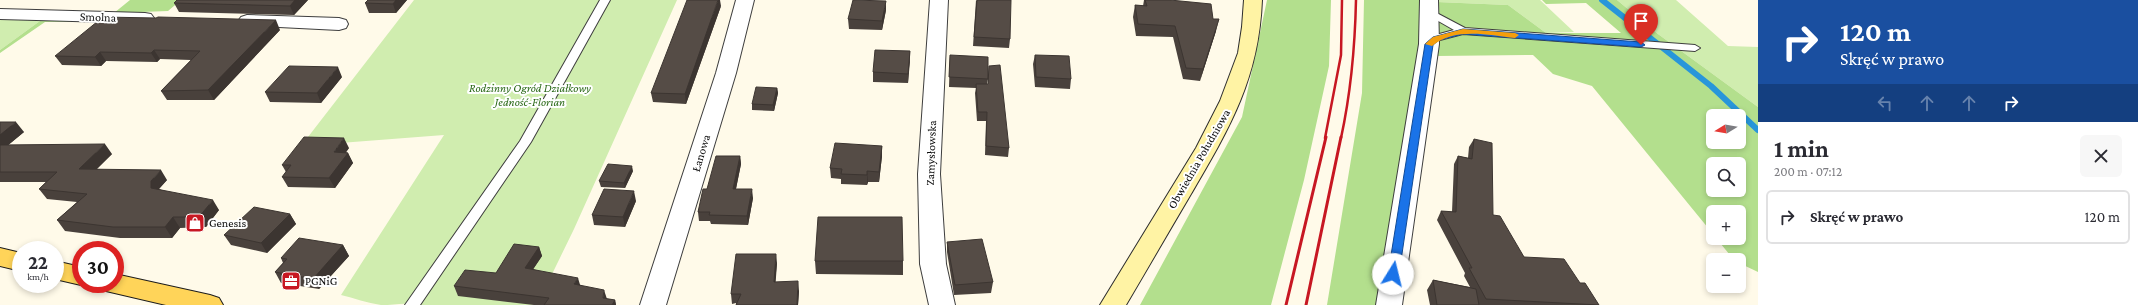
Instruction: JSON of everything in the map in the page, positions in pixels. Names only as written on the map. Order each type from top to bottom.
[{"type":"main road","name":"Obwiednia Południowa","points":[[1113,305],[1214,138],[1233,100],[1249,48],[1253,0]]},
{"type":"main road","points":[[0,257],[12,260]]},
{"type":"main road","points":[[124,286],[210,305]]},
{"type":"street","name":"Łanowa","points":[[653,305],[726,73],[745,0]]},
{"type":"street","name":"Zamysłowska","points":[[939,0],[929,174],[934,264],[942,305]]},
{"type":"street","points":[[1389,305],[1429,44],[1429,6]]},
{"type":"street","name":"Smolna","points":[[0,14],[166,19]]},
{"type":"street","points":[[229,21],[339,24]]},
{"type":"lane","points":[[412,305],[460,238],[521,148],[605,0]]},
{"type":"lane","points":[[1429,6],[1463,31]]},
{"type":"lane","points":[[1429,44],[1436,38],[1463,31],[1695,48]]},
{"type":"green space","points":[[130,0],[181,0],[168,11],[114,13]]},
{"type":"green space","name":"Rodzinny Ogród Działkowy Jedność-Florian","points":[[414,0],[677,0],[574,229],[537,305],[381,305],[341,295],[444,135],[301,146]]},
{"type":"green space","points":[[1267,0],[1331,0],[1329,66],[1304,180],[1271,305],[1140,305],[1242,117]]},
{"type":"green space","points":[[1364,0],[1422,0],[1414,106],[1378,305],[1327,305],[1362,93]]},
{"type":"green space","points":[[1436,0],[1540,0],[1574,32],[1546,33],[1508,5],[1437,2]]},
{"type":"green space","points":[[1542,0],[1617,0],[1658,34],[1758,107],[1758,272],[1746,266],[1746,253],[1728,253],[1722,245],[1746,245],[1746,205],[1706,205],[1706,225],[1592,86],[1553,74],[1533,55],[1436,56],[1437,2],[1508,5],[1546,33],[1621,33],[1586,3],[1546,4]]},
{"type":"green space","points":[[1617,0],[1676,0],[1728,46],[1758,47],[1758,107],[1658,34]]},
{"type":"green space","points":[[0,17],[44,18],[0,50]]},
{"type":"green space","points":[[44,18],[108,21],[45,22],[0,53],[0,50]]},
{"type":"building","points":[[177,0],[295,0],[290,6],[174,3]]},
{"type":"building","points":[[368,0],[396,0],[393,4],[365,3]]},
{"type":"building","points":[[687,0],[718,0],[685,94],[651,93]]},
{"type":"building","points":[[853,0],[886,1],[882,21],[848,19]]},
{"type":"building","points":[[977,0],[1011,0],[1010,39],[974,37]]},
{"type":"building","points":[[1145,0],[1170,0],[1211,4],[1213,19],[1219,19],[1203,69],[1186,68],[1175,26],[1138,24],[1135,5],[1147,6]]},
{"type":"building","points":[[103,17],[276,20],[208,90],[161,91],[200,51],[154,50],[151,53],[100,52],[95,57],[55,56]]},
{"type":"building","points":[[875,50],[910,51],[908,74],[873,72]]},
{"type":"building","points":[[950,55],[988,57],[988,79],[949,77]]},
{"type":"building","points":[[1035,55],[1069,56],[1071,79],[1036,77]]},
{"type":"building","points":[[1000,65],[1009,148],[986,146],[987,112],[978,112],[976,84],[988,84],[989,66]]},
{"type":"building","points":[[289,66],[338,67],[317,93],[265,92]]},
{"type":"building","points":[[756,87],[777,88],[773,105],[752,104]]},
{"type":"building","points":[[0,122],[16,122],[0,135]]},
{"type":"building","points":[[304,137],[344,138],[334,152],[348,153],[329,178],[282,177],[291,165],[282,165]]},
{"type":"building","points":[[1474,139],[1492,143],[1493,215],[1500,216],[1524,257],[1564,259],[1580,283],[1585,283],[1599,305],[1486,299],[1469,268],[1472,268],[1441,211],[1456,212],[1458,156],[1472,159]]},
{"type":"building","points":[[835,143],[882,146],[879,172],[867,171],[867,175],[841,174],[842,169],[830,168]]},
{"type":"building","points":[[105,144],[79,169],[161,170],[151,181],[151,188],[213,200],[199,217],[173,217],[165,227],[113,227],[57,220],[87,194],[39,189],[57,172],[0,172],[0,145]]},
{"type":"building","points":[[716,156],[740,156],[733,189],[752,189],[747,216],[709,215],[710,212],[698,212],[703,189],[707,189]]},
{"type":"building","points":[[608,164],[632,166],[624,183],[599,181]]},
{"type":"building","points":[[604,189],[634,191],[623,217],[592,215]]},
{"type":"building","points":[[254,207],[290,214],[261,243],[224,235]]},
{"type":"building","points":[[818,217],[902,217],[903,261],[815,261]]},
{"type":"building","points":[[299,238],[343,245],[313,279],[275,272],[287,259],[281,258]]},
{"type":"building","points":[[982,239],[993,282],[955,285],[947,242]]},
{"type":"building","points":[[514,244],[539,247],[525,268],[578,278],[574,284],[604,290],[603,298],[615,300],[612,305],[544,305],[549,298],[454,286],[465,270],[496,273]]},
{"type":"building","points":[[736,254],[776,254],[774,282],[798,281],[797,305],[736,305],[741,294],[731,294]]},
{"type":"building","points":[[1433,280],[1476,289],[1479,305],[1437,305]]},
{"type":"waterway","points":[[1602,0],[1711,86],[1758,130]]},
{"type":"railway","points":[[1325,138],[1341,55],[1342,0]]},
{"type":"railway","points":[[1341,138],[1352,69],[1356,0]]},
{"type":"railway","points":[[1286,305],[1326,137]]},
{"type":"railway","points":[[1306,305],[1341,137]]},
{"type":"slow traffic","points":[[1429,44],[1436,38],[1457,34],[1463,31],[1515,35]]},
{"type":"place","name":"Genesis","points":[[195,223]]},
{"type":"place","name":"PGNiG","points":[[291,281]]},
{"type":"route","points":[[1393,274],[1429,44],[1436,38],[1457,34],[1463,31],[1641,45]]}]
